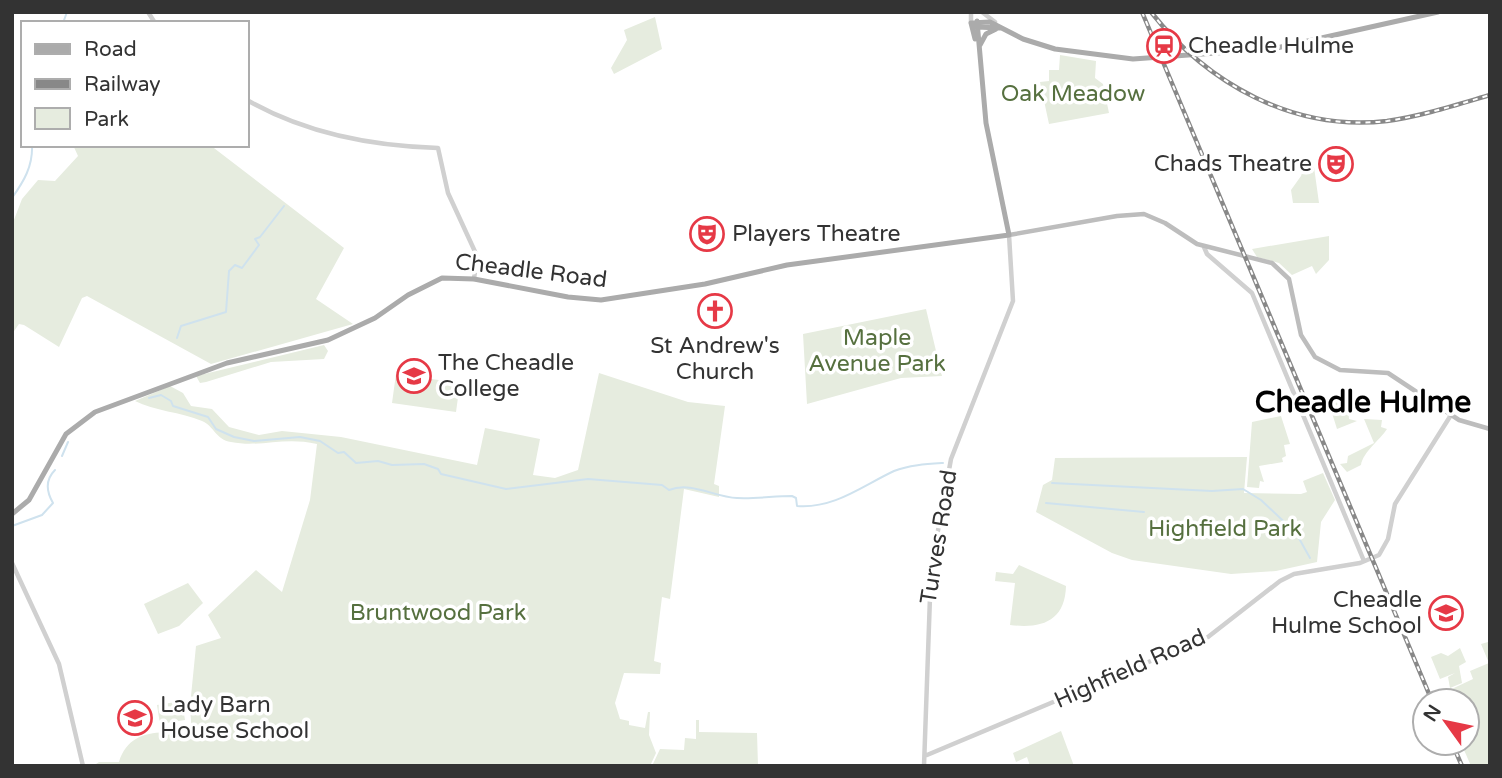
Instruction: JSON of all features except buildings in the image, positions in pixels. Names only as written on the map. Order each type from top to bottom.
[{"type":"main road","points":[[1438,12],[1292,46],[1133,59],[1050,48],[1023,39],[1000,27],[974,25],[979,48],[986,122],[1009,235],[1139,214],[1157,218],[1204,247],[1272,263],[1284,271],[1293,289],[1301,335],[1315,357],[1340,370],[1388,373],[1451,415],[1490,429]]},
{"type":"main road","points":[[979,48],[986,34],[1000,27]]},
{"type":"main road","name":"Cheadle Road","points":[[12,514],[29,499],[60,442],[75,426],[95,412],[188,375],[328,340],[368,322],[442,278],[474,279],[568,297],[601,300],[705,284],[788,265],[1009,235]]},
{"type":"street","points":[[974,12],[974,25]]},
{"type":"street","points":[[982,12],[1000,27]]},
{"type":"street","points":[[248,100],[288,120],[333,135],[388,146],[438,148],[448,193],[477,256],[474,279]]},
{"type":"street","name":"Turves Road","points":[[924,766],[927,755],[927,613],[931,569],[951,458],[1013,301],[1009,235]]},
{"type":"street","points":[[1204,247],[1207,254],[1252,293],[1364,561]]},
{"type":"street","name":"Highfield Road","points":[[927,755],[1208,637],[1280,581],[1294,574],[1364,561],[1382,551],[1395,504],[1451,415]]},
{"type":"street","points":[[12,563],[60,664],[83,766]]},
{"type":"green space","points":[[655,17],[662,49],[614,74],[611,68],[627,40],[624,30]]},
{"type":"green space","name":"Oak Meadow","points":[[1060,55],[1096,61],[1095,78],[1103,84],[1109,113],[1049,124],[1040,82],[1049,81],[1049,70],[1059,70]]},
{"type":"green space","points":[[74,147],[213,147],[344,248],[316,299],[353,324],[211,364],[87,296],[82,298],[59,347],[24,325],[19,324],[12,334],[12,225],[22,199],[38,180],[55,181],[78,156]]},
{"type":"green space","points":[[1307,158],[1314,167],[1319,203],[1293,203],[1291,190],[1301,176]]},
{"type":"green space","points":[[1329,236],[1329,260],[1316,274],[1312,266],[1292,275],[1279,263],[1257,257],[1252,249]]},
{"type":"green space","name":"Maple Avenue Park","points":[[926,309],[942,376],[901,378],[807,404],[803,334]]},
{"type":"green space","points":[[324,345],[328,351],[324,359],[271,362],[200,383],[196,376]]},
{"type":"green space","name":"Bruntwood Park","points":[[599,373],[688,402],[725,406],[714,484],[719,486],[719,497],[684,489],[670,599],[662,597],[654,661],[661,663],[660,674],[624,673],[615,703],[620,719],[629,721],[629,725],[645,728],[650,712],[649,735],[656,753],[650,766],[93,766],[99,762],[119,762],[124,751],[139,737],[159,733],[192,736],[190,706],[196,646],[221,638],[208,615],[256,570],[282,592],[310,500],[317,444],[293,441],[252,444],[226,441],[202,421],[135,401],[170,386],[183,393],[191,406],[212,409],[229,427],[259,435],[282,431],[341,437],[477,465],[485,428],[540,439],[533,475],[555,478],[578,470]]},
{"type":"green space","points":[[396,374],[460,383],[456,412],[392,403]]},
{"type":"green space","points":[[1343,394],[1347,394],[1349,419],[1357,421],[1337,429],[1327,397],[1336,395],[1340,400],[1345,397]]},
{"type":"green space","points":[[1281,416],[1290,444],[1284,445],[1286,456],[1282,458],[1283,462],[1259,466],[1264,482],[1260,481],[1259,488],[1247,487],[1252,422]]},
{"type":"green space","points":[[1364,419],[1382,420],[1381,427],[1387,429],[1368,451],[1361,465],[1347,472],[1340,464],[1347,463],[1348,456],[1374,443]]},
{"type":"green space","name":"Highfield Park","points":[[1247,457],[1244,493],[1301,494],[1307,492],[1303,481],[1323,473],[1335,500],[1321,522],[1317,562],[1276,571],[1231,574],[1132,560],[1112,553],[1036,512],[1043,485],[1052,480],[1055,458]]},
{"type":"green space","points":[[1019,565],[1066,586],[1065,598],[1056,615],[1042,624],[1010,625],[1015,583],[995,581],[996,572],[1013,574]]},
{"type":"green space","points":[[188,583],[203,603],[179,626],[158,634],[144,604]]},
{"type":"green space","points":[[1490,634],[1490,766],[1471,766],[1467,757],[1481,757],[1481,687],[1456,687],[1473,679],[1470,671],[1489,663],[1481,644],[1488,642]]},
{"type":"green space","points":[[1460,648],[1466,662],[1459,666],[1462,683],[1452,687],[1450,687],[1448,677],[1455,673],[1440,679],[1431,657],[1441,653],[1448,656]]},
{"type":"green space","points":[[182,701],[185,720],[160,724],[157,705]]},
{"type":"green space","points":[[696,720],[699,720],[699,732],[757,733],[758,766],[652,766],[660,749],[684,750],[685,738],[696,739]]},
{"type":"green space","points":[[1061,731],[1074,766],[1030,766],[1027,757],[1016,762],[1013,753]]},
{"type":"waterway","points":[[64,21],[67,12]]},
{"type":"waterway","points":[[12,198],[27,173],[32,147]]},
{"type":"waterway","points":[[177,338],[181,326],[226,312],[229,271],[235,265],[242,268],[259,245],[255,239],[260,237],[284,206]]},
{"type":"waterway","points":[[149,398],[161,395],[171,401],[173,406],[208,417],[216,429],[234,437],[254,441],[300,437],[320,441],[338,453],[344,452],[356,463],[378,461],[392,465],[424,464],[438,469],[441,474],[506,489],[588,479],[662,485],[669,490],[694,488],[737,498],[792,496],[796,498],[797,506],[810,506],[836,500],[900,469],[943,463]]},
{"type":"waterway","points":[[62,456],[68,442]]},
{"type":"waterway","points":[[12,526],[42,515],[53,503],[48,486],[49,478],[55,470]]},
{"type":"waterway","points":[[1052,483],[1212,491],[1243,489],[1261,500],[1296,533],[1310,558]]},
{"type":"waterway","points":[[1046,503],[1144,512]]},
{"type":"railway","points":[[1142,12],[1426,687]]},
{"type":"railway","points":[[1151,12],[1173,38],[1225,81],[1286,110],[1318,119],[1387,121],[1490,95]]},
{"type":"railway","points":[[1458,757],[1462,766]]},
{"type":"place","name":"Cheadle Hulme","points":[[1164,46]]},
{"type":"place","name":"Chads Theatre","points":[[1336,164]]},
{"type":"place","name":"Players Theatre","points":[[707,234]]},
{"type":"place","name":"St Andrew's Church","points":[[715,311]]},
{"type":"place","name":"The Cheadle College","points":[[414,376]]},
{"type":"place","name":"Cheadle Hulme School","points":[[1446,613]]},
{"type":"place","name":"Lady Barn House School","points":[[135,718]]},
{"type":"district","name":"Cheadle Hulme","points":[[1363,402]]}]
